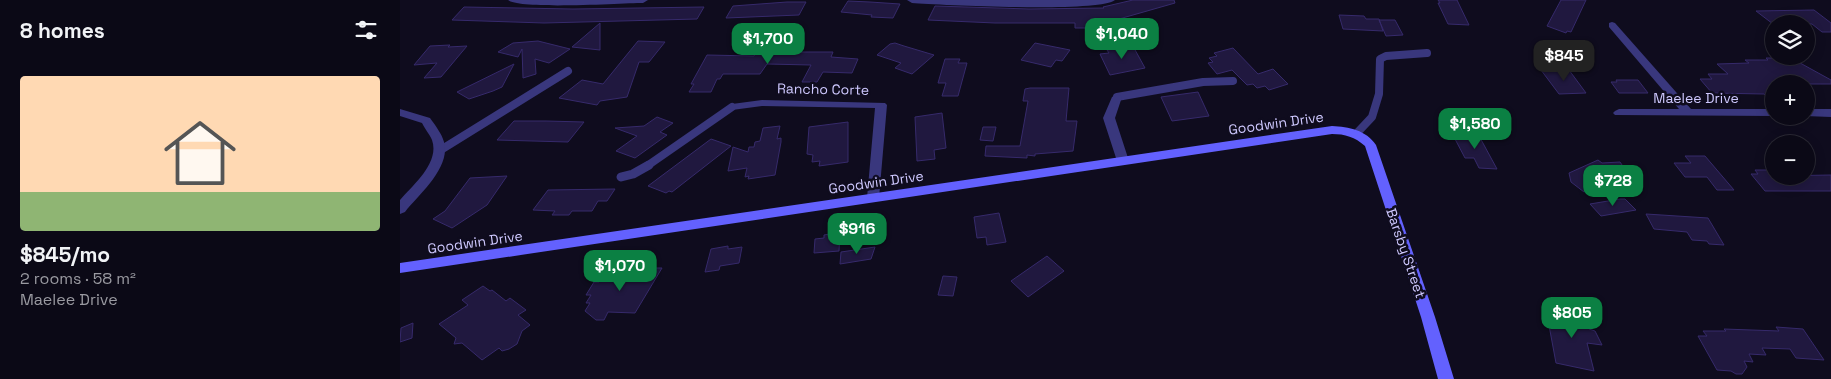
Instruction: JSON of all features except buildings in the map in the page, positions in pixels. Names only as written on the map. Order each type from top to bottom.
[{"type":"street","points":[[513,0],[542,2],[643,0]]},
{"type":"street","points":[[912,0],[952,3],[1083,4],[1110,0]]},
{"type":"street","points":[[1612,25],[1688,113]]},
{"type":"street","points":[[1117,97],[1109,118],[1123,161]]},
{"type":"street","name":"Rancho Corte","points":[[732,107],[762,103],[882,105],[873,198]]},
{"type":"street","points":[[400,112],[426,121],[438,141],[439,151],[435,168],[400,209]]},
{"type":"street","name":"Maelee Drive","points":[[1619,113],[1765,113]]},
{"type":"street","points":[[1815,113],[1831,113]]},
{"type":"street","name":"Goodwin Drive","points":[[400,268],[1332,130],[1345,130],[1356,134]]},
{"type":"street","name":"Barsby Street","points":[[1356,134],[1365,139],[1370,145],[1428,317],[1446,379]]},
{"type":"lane","points":[[1356,134],[1372,117],[1379,94],[1380,59],[1386,56],[1427,54]]},
{"type":"lane","points":[[439,151],[568,71]]},
{"type":"lane","points":[[1117,97],[1203,82],[1232,81]]},
{"type":"lane","points":[[621,178],[647,166],[732,107]]}]
